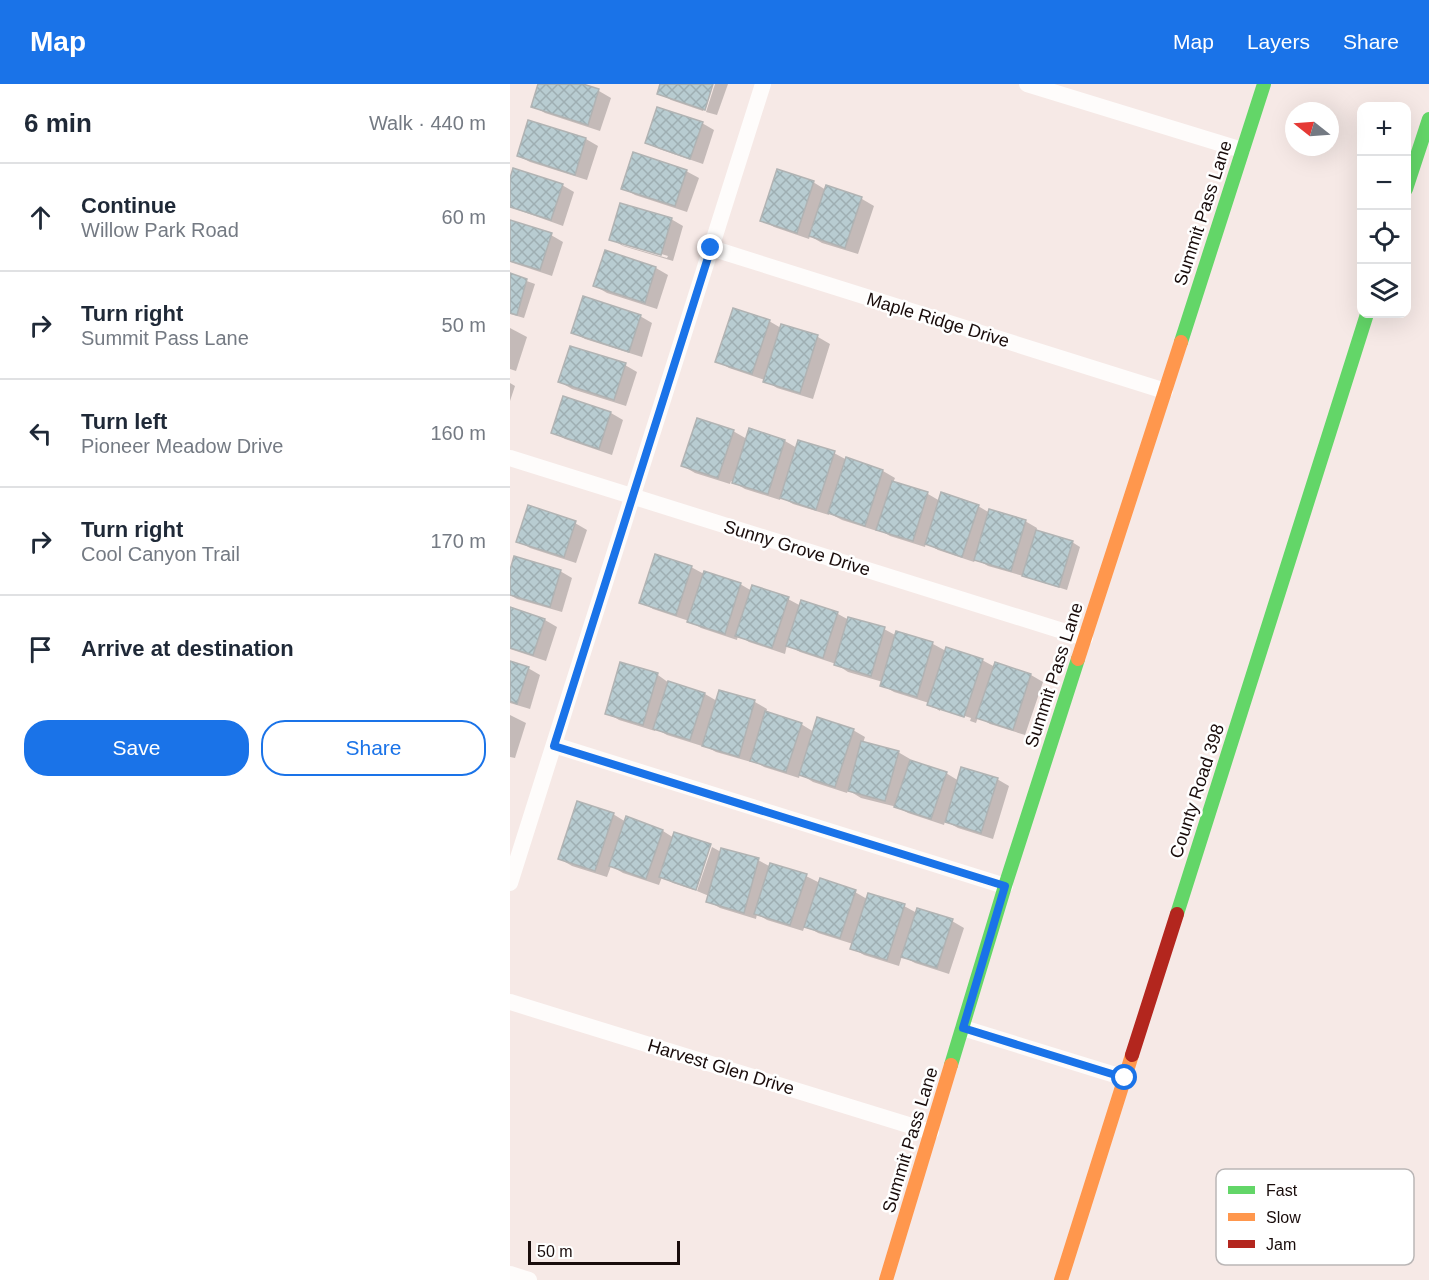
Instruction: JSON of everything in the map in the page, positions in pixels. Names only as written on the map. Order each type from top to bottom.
[{"type":"street","points":[[510,883],[763,84]]},
{"type":"street","points":[[1027,84],[1242,150]]},
{"type":"street","name":"Summit Pass Lane","points":[[886,1280],[1005,886],[1264,84]]},
{"type":"street","points":[[1411,176],[1429,119]]},
{"type":"street","name":"Maple Ridge Drive","points":[[711,248],[1165,391]]},
{"type":"street","name":"County Road 398","points":[[1061,1280],[1366,318]]},
{"type":"street","name":"Sunny Grove Drive","points":[[510,458],[1085,638]]},
{"type":"street","points":[[554,746],[1005,886]]},
{"type":"street","name":"Harvest Glen Drive","points":[[510,1002],[932,1132]]},
{"type":"street","points":[[963,1028],[1125,1078]]},
{"type":"street","points":[[510,1274],[530,1280]]},
{"type":"building","points":[[538,84],[583,84],[599,89],[588,125],[531,107]]},
{"type":"building","points":[[660,84],[713,84],[705,110],[657,94]]},
{"type":"building","points":[[657,107],[703,122],[690,159],[645,143]]},
{"type":"building","points":[[528,120],[586,138],[575,175],[517,156]]},
{"type":"building","points":[[633,152],[687,170],[675,206],[621,189]]},
{"type":"building","points":[[513,168],[563,184],[551,220],[510,207],[510,178]]},
{"type":"building","points":[[777,169],[814,181],[797,233],[760,221]]},
{"type":"building","points":[[826,185],[862,197],[845,248],[809,236]]},
{"type":"building","points":[[620,203],[672,218],[661,255],[609,240]]},
{"type":"building","points":[[510,220],[552,233],[540,270],[510,261]]},
{"type":"building","points":[[605,250],[656,267],[645,303],[593,286]]},
{"type":"building","points":[[510,273],[527,279],[517,315],[510,313]]},
{"type":"building","points":[[583,296],[641,315],[629,352],[571,333]]},
{"type":"building","points":[[733,308],[770,320],[752,374],[715,362]]},
{"type":"building","points":[[781,324],[818,335],[800,393],[763,382]]},
{"type":"building","points":[[570,346],[626,363],[614,400],[558,382]]},
{"type":"building","points":[[563,396],[611,412],[599,449],[551,433]]},
{"type":"building","points":[[697,418],[734,430],[718,478],[681,466]]},
{"type":"building","points":[[749,428],[785,440],[768,494],[732,483]]},
{"type":"building","points":[[798,440],[835,451],[816,510],[780,498]]},
{"type":"building","points":[[846,457],[883,470],[865,526],[828,513]]},
{"type":"building","points":[[892,481],[928,492],[913,541],[876,530]]},
{"type":"building","points":[[941,492],[979,505],[962,557],[925,544]]},
{"type":"building","points":[[528,505],[576,521],[564,557],[516,542]]},
{"type":"building","points":[[989,509],[1026,520],[1011,571],[974,560]]},
{"type":"building","points":[[1036,530],[1073,541],[1059,587],[1022,576]]},
{"type":"building","points":[[655,554],[692,566],[676,615],[639,603]]},
{"type":"building","points":[[514,556],[561,570],[550,607],[510,595],[510,570]]},
{"type":"building","points":[[704,571],[741,583],[725,634],[687,622]]},
{"type":"building","points":[[752,585],[789,597],[772,648],[735,636]]},
{"type":"building","points":[[801,600],[838,612],[823,658],[786,646]]},
{"type":"building","points":[[510,607],[545,619],[533,655],[510,648]]},
{"type":"building","points":[[848,617],[885,627],[871,676],[834,665]]},
{"type":"building","points":[[896,631],[933,642],[917,697],[880,686]]},
{"type":"building","points":[[946,647],[983,659],[964,717],[927,705]]},
{"type":"building","points":[[510,661],[529,667],[517,704],[510,701]]},
{"type":"building","points":[[620,662],[658,673],[643,725],[605,714]]},
{"type":"building","points":[[995,662],[1031,674],[1013,730],[976,718]]},
{"type":"building","points":[[668,681],[705,693],[690,740],[653,729]]},
{"type":"building","points":[[719,690],[755,700],[739,757],[702,746]]},
{"type":"building","points":[[765,711],[802,723],[786,772],[750,761]]},
{"type":"building","points":[[817,717],[854,729],[835,787],[799,775]]},
{"type":"building","points":[[861,741],[899,751],[885,801],[848,791]]},
{"type":"building","points":[[910,760],[947,772],[931,819],[894,807]]},
{"type":"building","points":[[961,767],[998,778],[981,833],[945,822]]},
{"type":"building","points":[[577,801],[614,813],[595,871],[558,859]]},
{"type":"building","points":[[626,816],[663,830],[646,879],[609,866]]},
{"type":"building","points":[[674,832],[711,844],[696,890],[659,877]]},
{"type":"building","points":[[721,848],[759,858],[744,913],[706,902]]},
{"type":"building","points":[[770,863],[807,874],[790,925],[754,914]]},
{"type":"building","points":[[820,878],[856,890],[840,938],[804,927]]},
{"type":"building","points":[[868,893],[905,904],[887,960],[850,949]]},
{"type":"building","points":[[917,908],[953,919],[937,968],[901,957]]},
{"type":"traffic: fast","points":[[1181,342],[1264,84]]},
{"type":"traffic: fast","points":[[1411,174],[1429,119]]},
{"type":"traffic: fast","points":[[1177,914],[1366,318]]},
{"type":"traffic: fast","points":[[951,1065],[1005,886],[1078,659]]},
{"type":"traffic: slow","points":[[1078,659],[1181,342]]},
{"type":"traffic: slow","points":[[1061,1280],[1132,1055]]},
{"type":"traffic: slow","points":[[886,1280],[951,1065]]},
{"type":"traffic: jam","points":[[1132,1055],[1177,914]]},
{"type":"route","points":[[711,248],[554,746],[1005,886],[963,1028],[1125,1078]]}]
